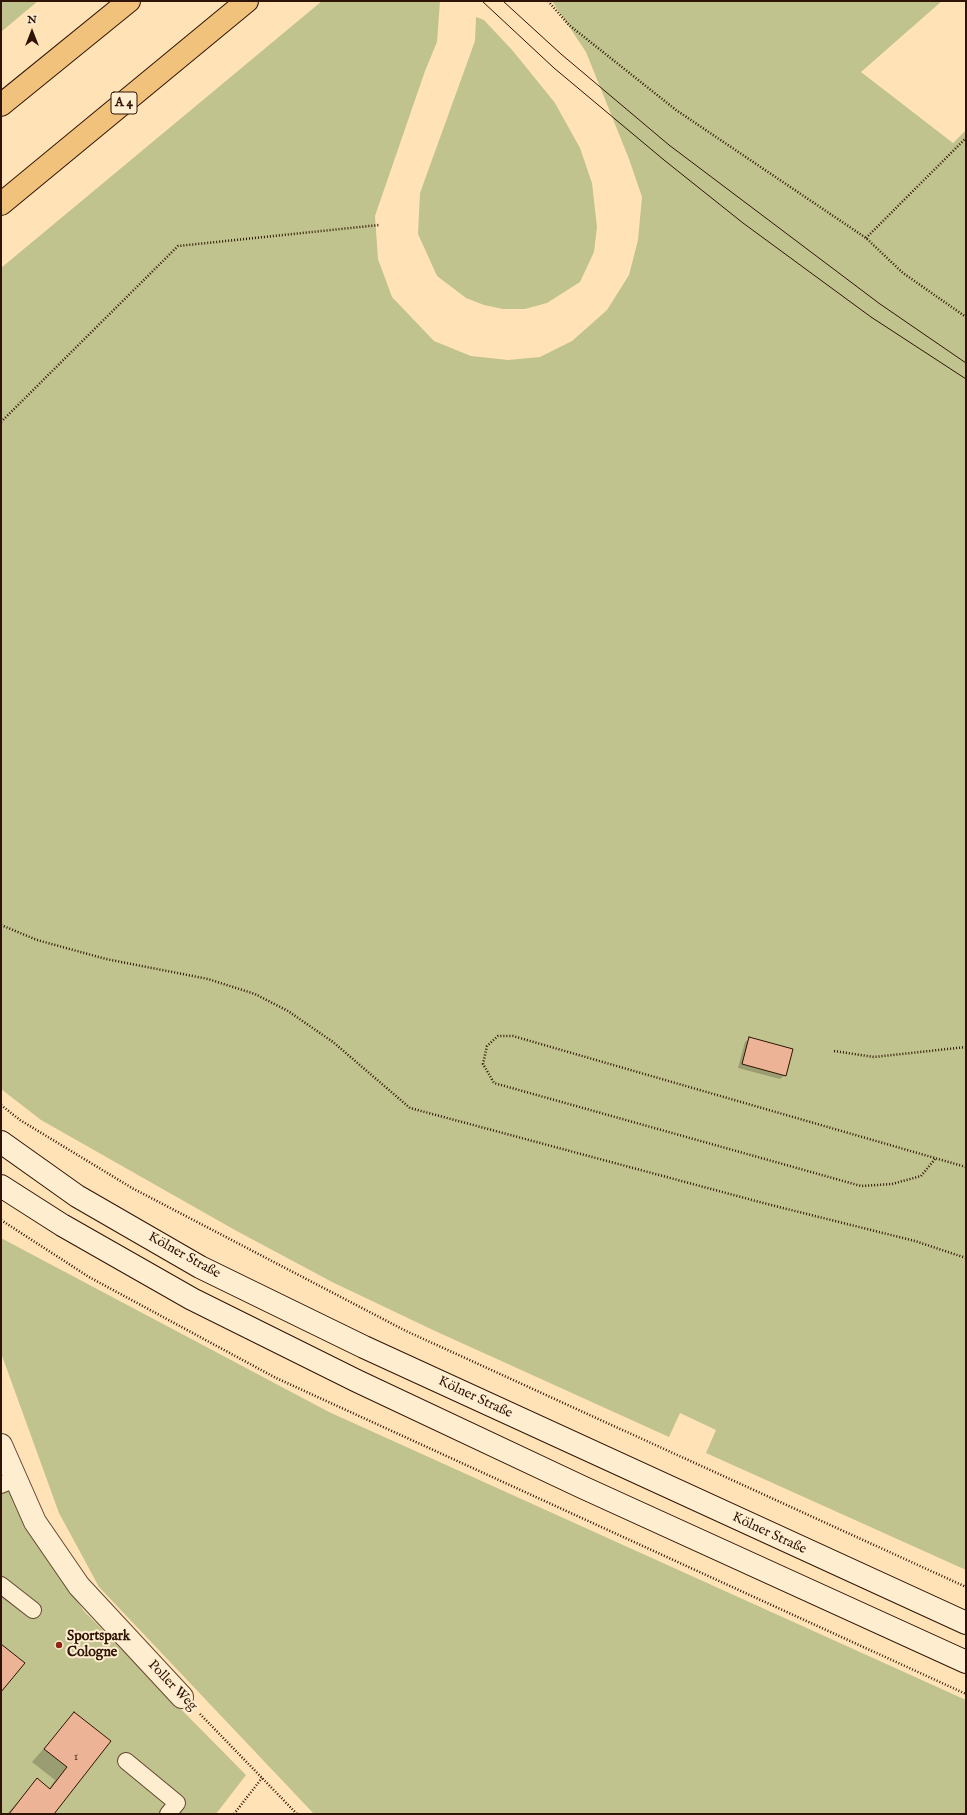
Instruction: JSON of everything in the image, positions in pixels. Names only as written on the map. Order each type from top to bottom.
[{"type":"highway","points":[[1,105],[129,1]]},
{"type":"highway","name":"A 4","points":[[1,204],[247,1]]},
{"type":"main road","name":"Kölner Straße","points":[[1,1142],[77,1196],[200,1267],[422,1374],[966,1623]]},
{"type":"main road","points":[[1,1186],[62,1225],[192,1299],[343,1374],[582,1487],[966,1662]]},
{"type":"main road","name":"Poller Weg","points":[[1,1445],[8,1482],[78,1586],[182,1697]]},
{"type":"lane","points":[[1,1585],[33,1610]]},
{"type":"lane","points":[[126,1762],[177,1803],[168,1814]]},
{"type":"path","points":[[548,1],[569,25],[676,110],[866,238],[903,273],[966,317]]},
{"type":"path","points":[[866,238],[966,138]]},
{"type":"path","points":[[1,422],[178,246],[379,225]]},
{"type":"path","points":[[1,925],[37,940],[106,959],[208,979],[255,994],[288,1011],[333,1042],[410,1108],[767,1204],[915,1241],[966,1258]]},
{"type":"path","points":[[935,1159],[921,1176],[892,1184],[861,1186],[494,1083],[483,1064],[487,1046],[498,1036],[513,1036],[966,1167]]},
{"type":"path","points":[[834,1051],[874,1057],[966,1047]]},
{"type":"path","points":[[1,1105],[20,1120],[132,1188],[406,1332],[966,1587]]},
{"type":"path","name":"Poller Weg","points":[[182,1697],[297,1814]]},
{"type":"path","points":[[234,1814],[262,1778]]},
{"type":"green space","points":[[1,1],[38,1],[1,32]]},
{"type":"green space","points":[[322,1],[440,1],[437,42],[425,71],[375,216],[378,259],[392,297],[434,341],[471,356],[508,360],[540,357],[572,341],[607,310],[629,275],[638,240],[642,197],[629,159],[586,52],[552,1],[942,1],[861,72],[953,143],[966,130],[966,1570],[706,1453],[716,1430],[680,1413],[669,1437],[435,1331],[332,1282],[233,1229],[41,1120],[1,1089],[1,268]]},
{"type":"green space","points":[[476,17],[484,20],[513,51],[555,103],[580,148],[592,183],[597,227],[594,252],[580,282],[547,303],[525,309],[503,309],[484,305],[466,298],[437,276],[418,234],[420,193],[475,41]]},
{"type":"green space","points":[[1,1238],[329,1412],[966,1700],[966,1814],[314,1814],[99,1587],[59,1513],[1,1353]]},
{"type":"green space","name":"Sportspark Cologne","points":[[1,1464],[55,1568],[84,1611],[246,1775],[216,1814],[1,1814]]},
{"type":"building","points":[[749,1037],[793,1049],[786,1076],[742,1064]]},
{"type":"building","points":[[1,1644],[25,1663],[1,1692]]},
{"type":"building","points":[[74,1712],[111,1741],[54,1814],[9,1814],[37,1778],[50,1789],[67,1767],[44,1749]]},
{"type":"tram line","points":[[482,1],[554,68],[664,160],[743,223],[871,317],[966,379]]},
{"type":"tram line","points":[[503,1],[561,54],[669,145],[880,304],[966,363]]},
{"type":"place","name":"Sportspark Cologne","points":[[59,1645]]}]
